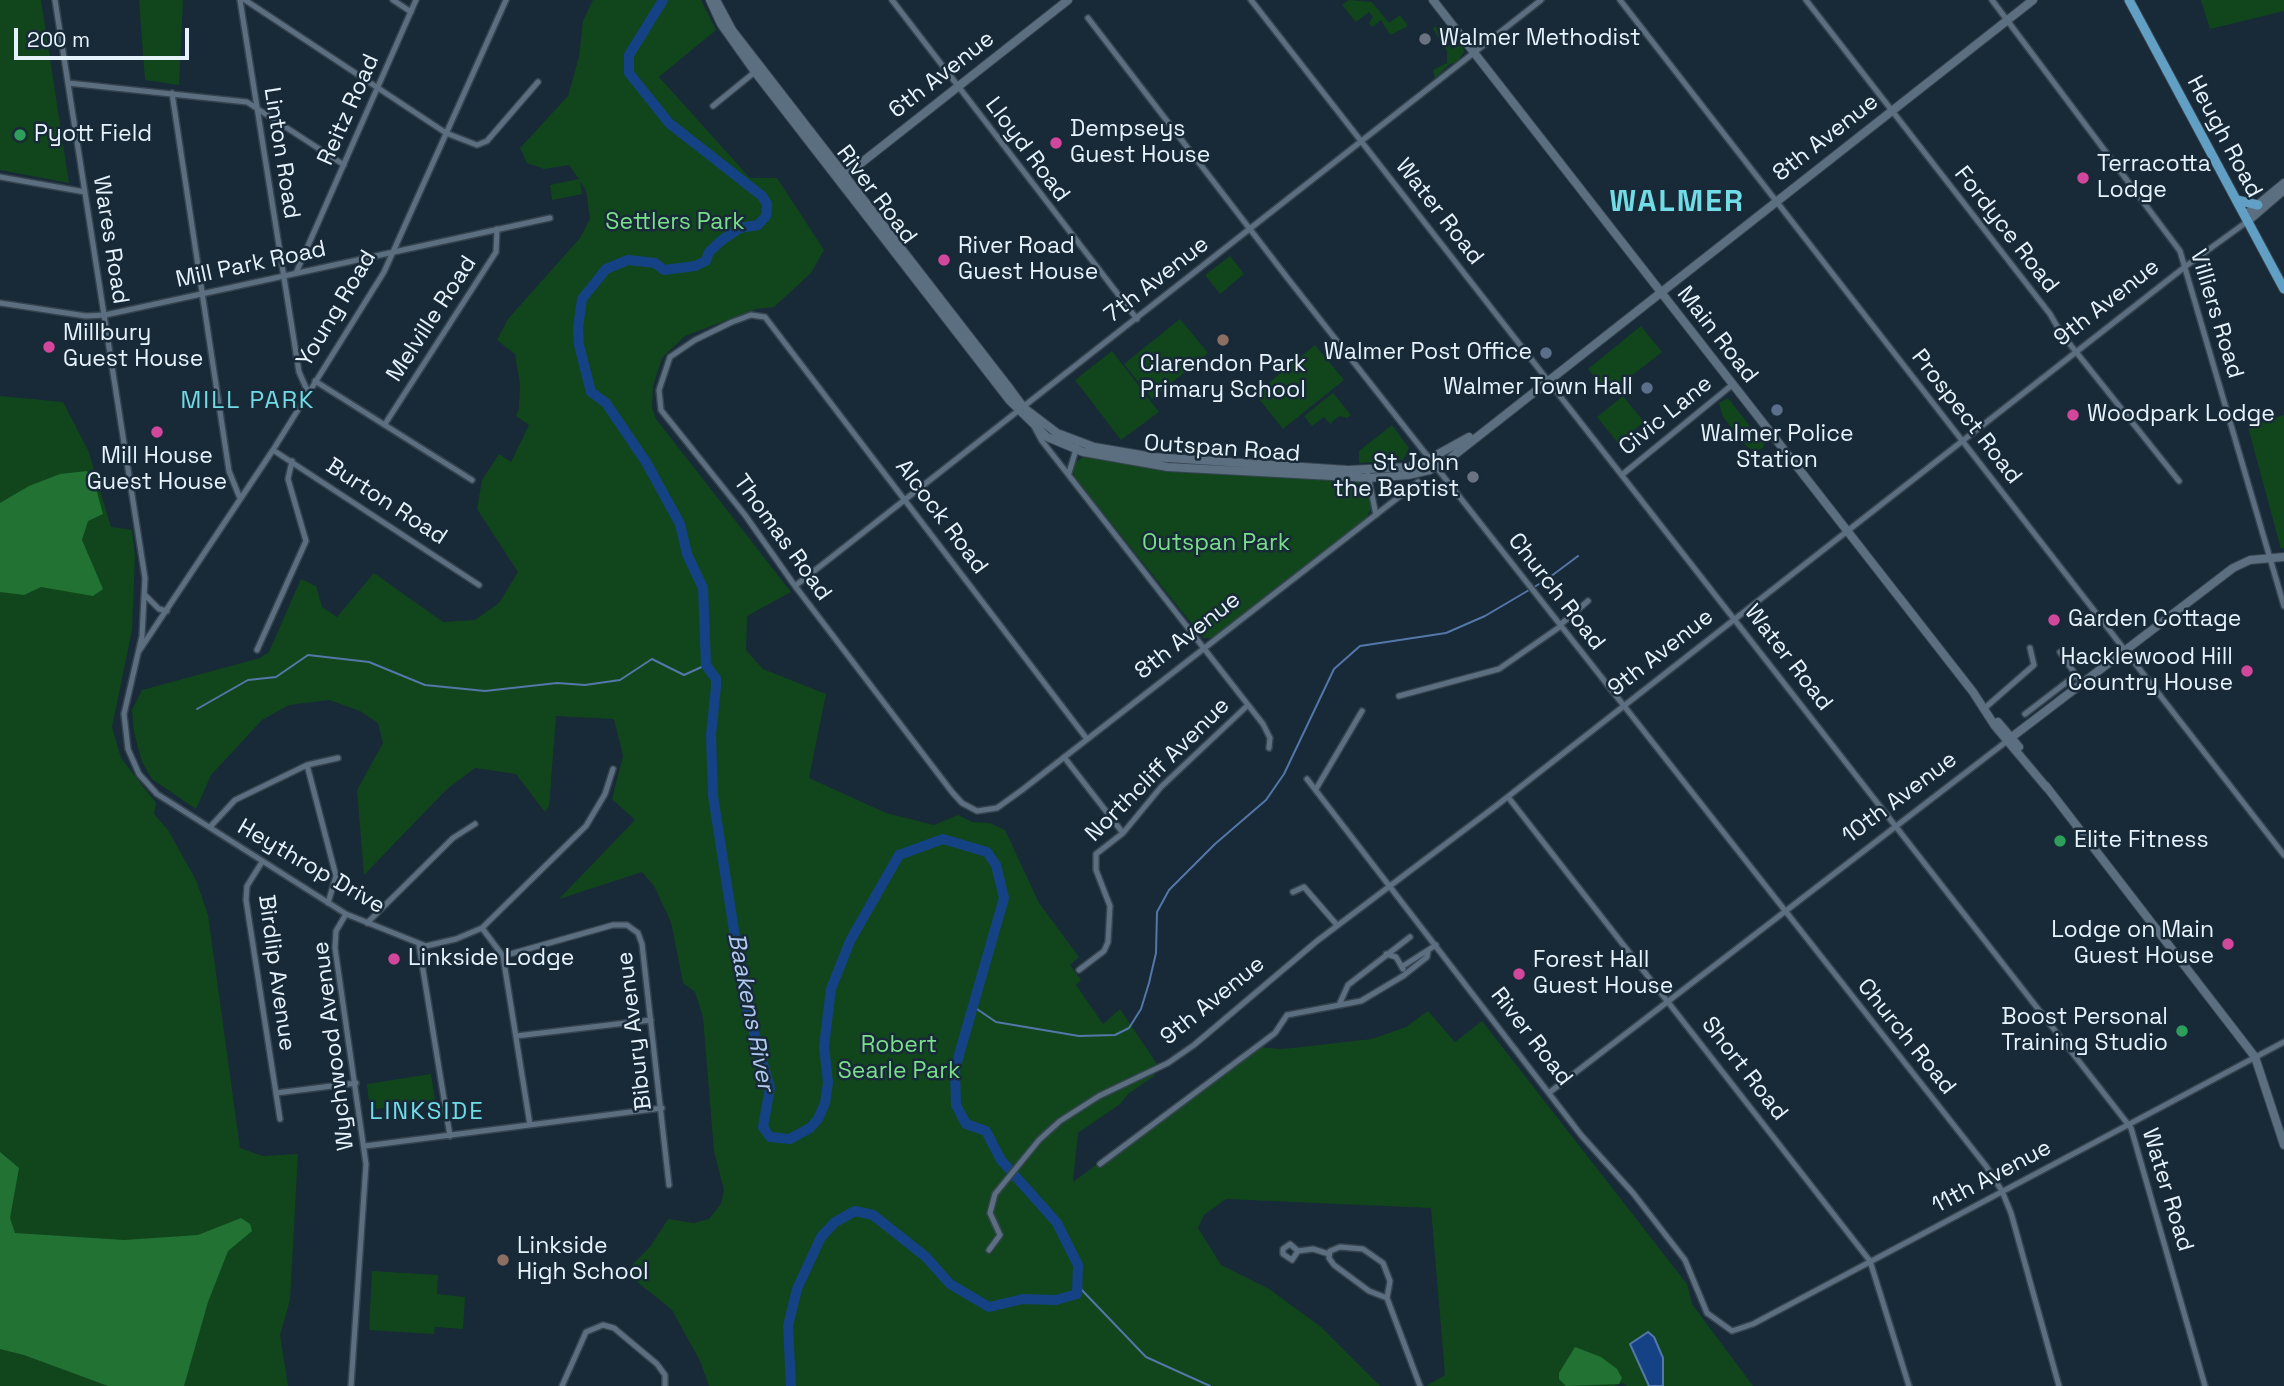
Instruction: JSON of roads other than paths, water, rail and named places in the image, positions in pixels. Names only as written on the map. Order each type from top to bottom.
[{"type":"main road","name":"River Road","points":[[710,0],[721,24],[1021,409]]},
{"type":"main road","name":"River Road","points":[[716,0],[729,26],[758,70]]},
{"type":"main road","name":"6th Avenue","points":[[842,178],[1068,0]]},
{"type":"main road","name":"Main Road","points":[[1433,0],[1658,292],[2048,788],[2255,1058],[2284,1145]]},
{"type":"main road","name":"8th Avenue","points":[[1437,467],[2033,0]]},
{"type":"main road","name":"Heugh Road","points":[[2131,1],[2284,289]]},
{"type":"main road","name":"9th Avenue","points":[[2247,218],[2284,183]]},
{"type":"main road","name":"9th Avenue","points":[[2247,218],[2284,190]]},
{"type":"main road","points":[[2236,200],[2259,205]]},
{"type":"main road","name":"Outspan Road","points":[[1021,409],[1035,428],[1077,446],[1168,467],[1408,475],[1437,467]]},
{"type":"main road","name":"Outspan Road","points":[[1021,409],[1077,446]]},
{"type":"main road","name":"8th Avenue","points":[[1430,459],[1478,434]]},
{"type":"main road","name":"Outspan Road","points":[[1368,474],[1408,467],[1430,459]]},
{"type":"main road","name":"10th Avenue","points":[[2009,739],[2239,564],[2284,556]]},
{"type":"main road","name":"Main Road","points":[[1973,692],[2009,739]]},
{"type":"street","name":"Wares Road","points":[[55,0],[146,596],[139,651]]},
{"type":"street","points":[[242,0],[446,133],[482,145],[538,82]]},
{"type":"street","name":"Linton Road","points":[[242,0],[256,106],[299,372],[308,392]]},
{"type":"street","points":[[393,0],[411,12]]},
{"type":"street","name":"Reitz Road","points":[[296,273],[416,0]]},
{"type":"street","name":"Young Road","points":[[139,651],[239,496],[273,450],[384,272],[506,0]]},
{"type":"street","name":"Lloyd Road","points":[[892,0],[1137,319]]},
{"type":"street","name":"Water Road","points":[[1251,0],[2129,1125],[2138,1147],[2205,1386]]},
{"type":"street","name":"7th Avenue","points":[[795,586],[1541,0]]},
{"type":"street","name":"Prospect Road","points":[[1620,0],[2284,855]]},
{"type":"street","name":"Fordyce Road","points":[[1807,0],[2050,314],[2076,353],[2179,481]]},
{"type":"street","name":"Villiers Road","points":[[1992,0],[2175,242],[2186,266],[2284,606]]},
{"type":"street","name":"Church Road","points":[[1088,18],[1784,912],[1975,1151],[2002,1191],[2059,1386]]},
{"type":"street","points":[[713,106],[758,70]]},
{"type":"street","points":[[68,83],[172,93],[256,106],[344,165]]},
{"type":"street","points":[[172,93],[229,471],[239,496]]},
{"type":"street","points":[[0,177],[85,192]]},
{"type":"street","name":"Mill Park Road","points":[[0,303],[86,316],[104,315],[550,218]]},
{"type":"street","name":"9th Avenue","points":[[989,1250],[1000,1235],[990,1213],[991,1203],[1046,1134],[1099,1096],[1178,1057],[1337,925],[1508,797],[2247,218]]},
{"type":"street","name":"Melville Road","points":[[385,424],[493,258],[499,245],[498,229]]},
{"type":"street","name":"Thomas Road","points":[[765,317],[751,315],[732,322],[674,354],[665,365],[659,390],[660,407],[745,515],[795,586],[952,792],[962,803],[977,811]]},
{"type":"street","name":"Alcock Road","points":[[765,317],[1087,739]]},
{"type":"street","points":[[315,381],[472,480]]},
{"type":"street","name":"Civic Lane","points":[[1623,474],[1732,384]]},
{"type":"street","points":[[1035,428],[1039,438],[1069,473],[1269,733],[1269,748]]},
{"type":"street","points":[[1069,473],[1077,446]]},
{"type":"street","name":"Burton Road","points":[[273,450],[480,585]]},
{"type":"street","points":[[257,650],[306,541],[288,479],[292,461]]},
{"type":"street","points":[[1368,474],[1376,515]]},
{"type":"street","name":"8th Avenue","points":[[977,811],[997,808],[1418,482]]},
{"type":"street","points":[[146,596],[159,609],[167,611]]},
{"type":"street","points":[[1399,696],[1499,669],[1588,601]]},
{"type":"street","points":[[1193,636],[1211,642]]},
{"type":"street","points":[[1986,707],[2034,665],[2030,648]]},
{"type":"street","name":"Heythrop Drive","points":[[139,651],[124,714],[128,749],[135,766],[157,794],[346,914],[419,945]]},
{"type":"street","points":[[2060,652],[2082,683]]},
{"type":"street","points":[[2025,713],[2076,675]]},
{"type":"street","name":"Northcliff Avenue","points":[[1079,970],[1107,944],[1110,906],[1094,859],[1123,832],[1161,787],[1248,705]]},
{"type":"street","points":[[1317,789],[1362,711]]},
{"type":"street","name":"10th Avenue","points":[[1550,1092],[2009,739]]},
{"type":"street","points":[[1064,757],[1123,832]]},
{"type":"street","points":[[210,827],[235,800],[321,759],[338,758]]},
{"type":"street","points":[[307,765],[336,876],[328,902]]},
{"type":"street","points":[[450,1136],[419,945],[442,943],[482,928],[586,826],[606,794],[613,769]]},
{"type":"street","name":"River Road","points":[[1307,779],[1581,1135],[1633,1193],[1685,1260],[1695,1278],[1703,1308],[1716,1321]]},
{"type":"street","name":"Short Road","points":[[1508,797],[1870,1261],[1909,1386]]},
{"type":"street","points":[[367,923],[453,838],[475,824]]},
{"type":"street","name":"Birdlip Avenue","points":[[262,862],[247,886],[246,900],[280,1119]]},
{"type":"street","points":[[1293,892],[1304,887],[1337,925]]},
{"type":"street","name":"Wychwood Avenue","points":[[346,914],[334,938],[365,1146],[351,1386]]},
{"type":"street","name":"Bibury Avenue","points":[[503,956],[608,926],[627,925],[641,939],[669,1185]]},
{"type":"street","points":[[482,928],[503,956],[530,1125]]},
{"type":"street","points":[[1339,1005],[1348,985],[1410,937]]},
{"type":"street","points":[[1403,966],[1436,945]]},
{"type":"street","points":[[1100,1164],[1275,1033],[1285,1016],[1361,1001],[1403,976],[1427,957],[1428,951]]},
{"type":"street","points":[[1386,954],[1396,957],[1403,966],[1403,976]]},
{"type":"street","points":[[516,1036],[651,1020]]},
{"type":"street","name":"11th Avenue","points":[[1716,1321],[1729,1330],[1742,1330],[2284,1042]]},
{"type":"street","points":[[276,1093],[356,1083]]},
{"type":"street","points":[[365,1146],[662,1108]]},
{"type":"street","points":[[1329,1254],[1336,1248],[1351,1247],[1374,1255],[1388,1273],[1390,1286],[1387,1298],[1420,1386]]},
{"type":"street","points":[[1298,1251],[1313,1249],[1329,1254]]},
{"type":"street","points":[[1329,1254],[1330,1261],[1340,1270],[1369,1291],[1387,1298]]},
{"type":"street","points":[[562,1386],[586,1332],[603,1325],[614,1328],[657,1364],[665,1375],[665,1386]]},
{"type":"water","points":[[1648,1332],[1654,1337],[1663,1358],[1663,1386],[1649,1386],[1630,1344]]},
{"type":"waterway","name":"Baakens River","points":[[663,0],[629,55],[629,73],[669,123],[762,196],[767,204],[766,216],[758,225],[740,228],[722,240],[709,252],[706,261],[695,266],[664,270],[655,263],[628,260],[606,269],[582,299],[578,328],[579,345],[591,392],[606,403],[646,462],[680,524],[687,554],[703,588],[706,665],[716,679],[711,735],[713,796],[745,1001],[770,1088],[763,1127],[770,1137],[790,1139],[810,1128],[818,1119],[825,1103],[828,1083],[824,1046],[831,989],[850,941],[899,855],[943,839],[987,852],[996,865],[1004,898],[955,1069],[956,1105],[966,1124],[986,1131],[1001,1160],[1057,1223],[1078,1265],[1077,1294],[1056,1300],[1023,1299],[989,1307],[950,1284],[926,1257],[873,1215],[855,1211],[835,1222],[821,1237],[797,1289],[788,1326],[791,1386]]},
{"type":"waterway","points":[[971,1005],[996,1022],[1079,1036],[1115,1035],[1129,1028],[1141,1009],[1149,983],[1156,953],[1157,912],[1169,890],[1215,844],[1266,800],[1284,774],[1334,669],[1360,646],[1446,633],[1485,616],[1546,580],[1578,556]]},
{"type":"waterway","points":[[197,709],[248,680],[276,677],[308,655],[369,662],[425,685],[485,691],[557,683],[585,685],[620,680],[652,659],[684,675],[706,665]]},
{"type":"waterway","points":[[1077,1285],[1146,1357],[1210,1386]]},
{"type":"place","name":"Walmer Methodist","points":[[1425,39]]},
{"type":"place","name":"Pyott Field","points":[[20,135]]},
{"type":"place","name":"Dempseys Guest House","points":[[1056,143]]},
{"type":"place","name":"Terracotta Lodge","points":[[2083,178]]},
{"type":"place","name":"River Road Guest House","points":[[944,260]]},
{"type":"place","name":"Clarendon Park Primary School","points":[[1223,340]]},
{"type":"place","name":"Millbury Guest House","points":[[49,347]]},
{"type":"place","name":"Walmer Post Office","points":[[1546,353]]},
{"type":"place","name":"Walmer Town Hall","points":[[1647,388]]},
{"type":"place","name":"Walmer Police Station","points":[[1777,410]]},
{"type":"place","name":"Woodpark Lodge","points":[[2073,415]]},
{"type":"place","name":"Mill House Guest House","points":[[157,432]]},
{"type":"place","name":"St John the Baptist","points":[[1473,477]]},
{"type":"place","name":"Garden Cottage","points":[[2054,620]]},
{"type":"place","name":"Hacklewood Hill Country House","points":[[2247,671]]},
{"type":"place","name":"Elite Fitness","points":[[2060,841]]},
{"type":"place","name":"Lodge on Main Guest House","points":[[2228,944]]},
{"type":"place","name":"Linkside Lodge","points":[[394,959]]},
{"type":"place","name":"Forest Hall Guest House","points":[[1519,974]]},
{"type":"place","name":"Boost Personal Training Studio","points":[[2182,1031]]},
{"type":"place","name":"Linkside High School","points":[[503,1260]]},
{"type":"district","name":"WALMER","points":[[1677,203]]},
{"type":"district","name":"MILL PARK","points":[[248,401]]},
{"type":"district","name":"LINKSIDE","points":[[427,1112]]},
{"type":"park label","name":"Settlers Park","points":[[675,223]]},
{"type":"park label","name":"Outspan Park","points":[[1216,544]]},
{"type":"park label","name":"Robert Searle Park","points":[[899,1059]]}]
